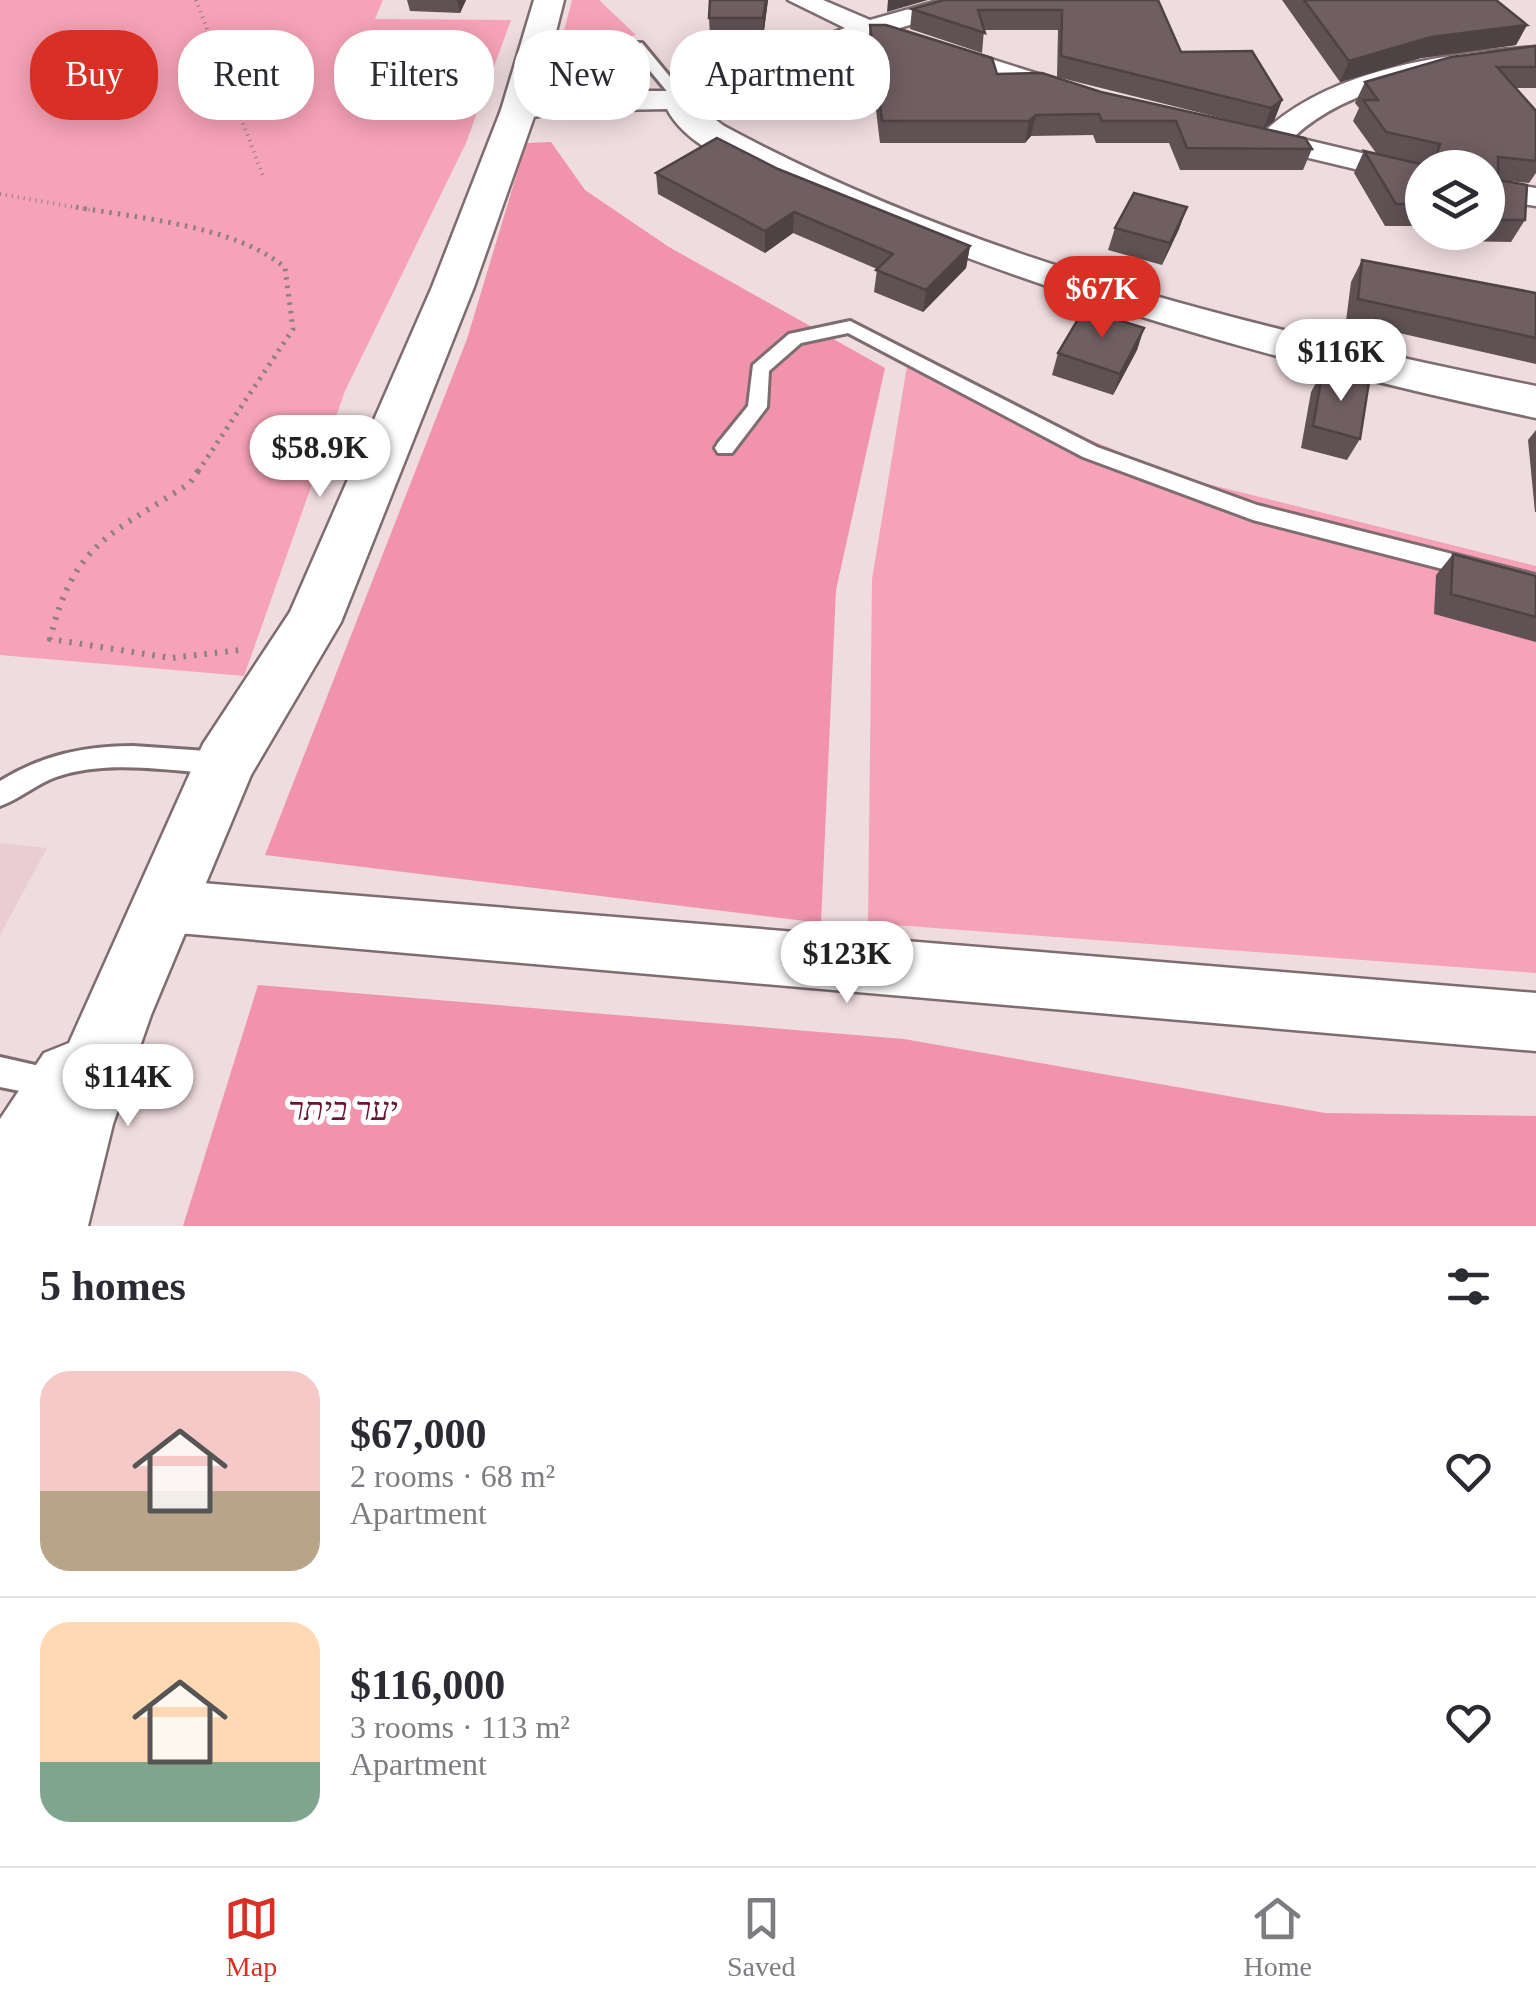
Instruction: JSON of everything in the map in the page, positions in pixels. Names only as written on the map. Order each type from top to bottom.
[{"type":"street","points":[[541,30],[549,0]]},
{"type":"street","points":[[801,0],[868,29],[1094,98]]},
{"type":"street","points":[[868,29],[969,0]]},
{"type":"street","points":[[1273,140],[1299,116],[1371,88],[1470,64],[1531,43]]},
{"type":"street","points":[[48,1226],[75,1124],[118,1006],[166,906],[225,763],[313,622],[454,286],[515,120]]},
{"type":"street","points":[[706,120],[901,223],[997,258],[1169,313],[1426,380],[1536,402]]},
{"type":"street","points":[[1220,128],[1405,172]]},
{"type":"street","points":[[1505,193],[1536,198]]},
{"type":"street","points":[[166,906],[1536,1022]]},
{"type":"street","points":[[0,1188],[33,1079],[118,1006]]},
{"type":"lane","points":[[650,63],[670,89]]},
{"type":"lane","points":[[725,448],[756,407],[760,369],[796,338],[850,327],[1090,452],[1253,512],[1536,584]]},
{"type":"lane","points":[[0,795],[29,773],[65,759],[225,763]]},
{"type":"path","points":[[196,0],[263,176]]},
{"type":"path","points":[[0,194],[138,218],[267,248],[285,266],[293,329],[190,483],[93,546],[62,591],[50,639],[139,654],[220,658],[313,622]]},
{"type":"shaded area","points":[[0,0],[383,0],[375,19],[511,20],[494,66],[494,30],[334,30],[334,120],[474,120],[345,391],[244,676],[0,655]]},
{"type":"shaded area","points":[[572,0],[599,0],[631,30],[564,30]]},
{"type":"shaded area","points":[[907,366],[1184,478],[1536,566],[1536,973],[868,923],[872,579]]},
{"type":"shaded area","points":[[0,843],[47,848],[0,935]]},
{"type":"green space","points":[[551,142],[585,190],[669,247],[885,368],[836,590],[821,923],[265,855],[467,339],[526,143]]},
{"type":"green space","name":"יער ביתר","points":[[258,985],[904,1039],[1325,1113],[1536,1116],[1536,1226],[183,1226]]},
{"type":"building","points":[[710,0],[766,0],[763,18],[709,18]]},
{"type":"building","points":[[944,0],[1158,0],[1181,52],[1252,51],[1282,100],[1271,108],[1061,56],[1062,10],[978,10],[985,33],[912,9]]},
{"type":"building","points":[[1304,0],[1496,0],[1527,25],[1431,37],[1349,61]]},
{"type":"building","points":[[870,25],[886,25],[992,58],[997,74],[1042,73],[1101,92],[1305,138],[1312,149],[1187,148],[1176,121],[1102,121],[1099,114],[1036,115],[1029,121],[882,121],[890,120],[890,30],[871,30]]},
{"type":"building","points":[[1536,46],[1536,67],[1497,67],[1536,111],[1536,161],[1505,158],[1505,150],[1438,150],[1440,144],[1386,132],[1363,100],[1378,100],[1365,82],[1451,57]]},
{"type":"building","points":[[717,138],[778,169],[970,246],[926,290],[876,270],[893,254],[794,212],[765,231],[656,173]]},
{"type":"building","points":[[1364,151],[1405,161],[1405,204],[1396,204]]},
{"type":"building","points":[[1505,181],[1527,185],[1525,220],[1505,220]]},
{"type":"building","points":[[1134,193],[1187,207],[1170,243],[1115,228]]},
{"type":"building","points":[[1362,260],[1536,293],[1536,338],[1358,299]]},
{"type":"building","points":[[1084,309],[1144,328],[1120,374],[1058,353]]},
{"type":"building","points":[[1323,370],[1369,382],[1360,439],[1313,426]]},
{"type":"building","points":[[1453,554],[1536,576],[1536,617],[1451,594]]}]
